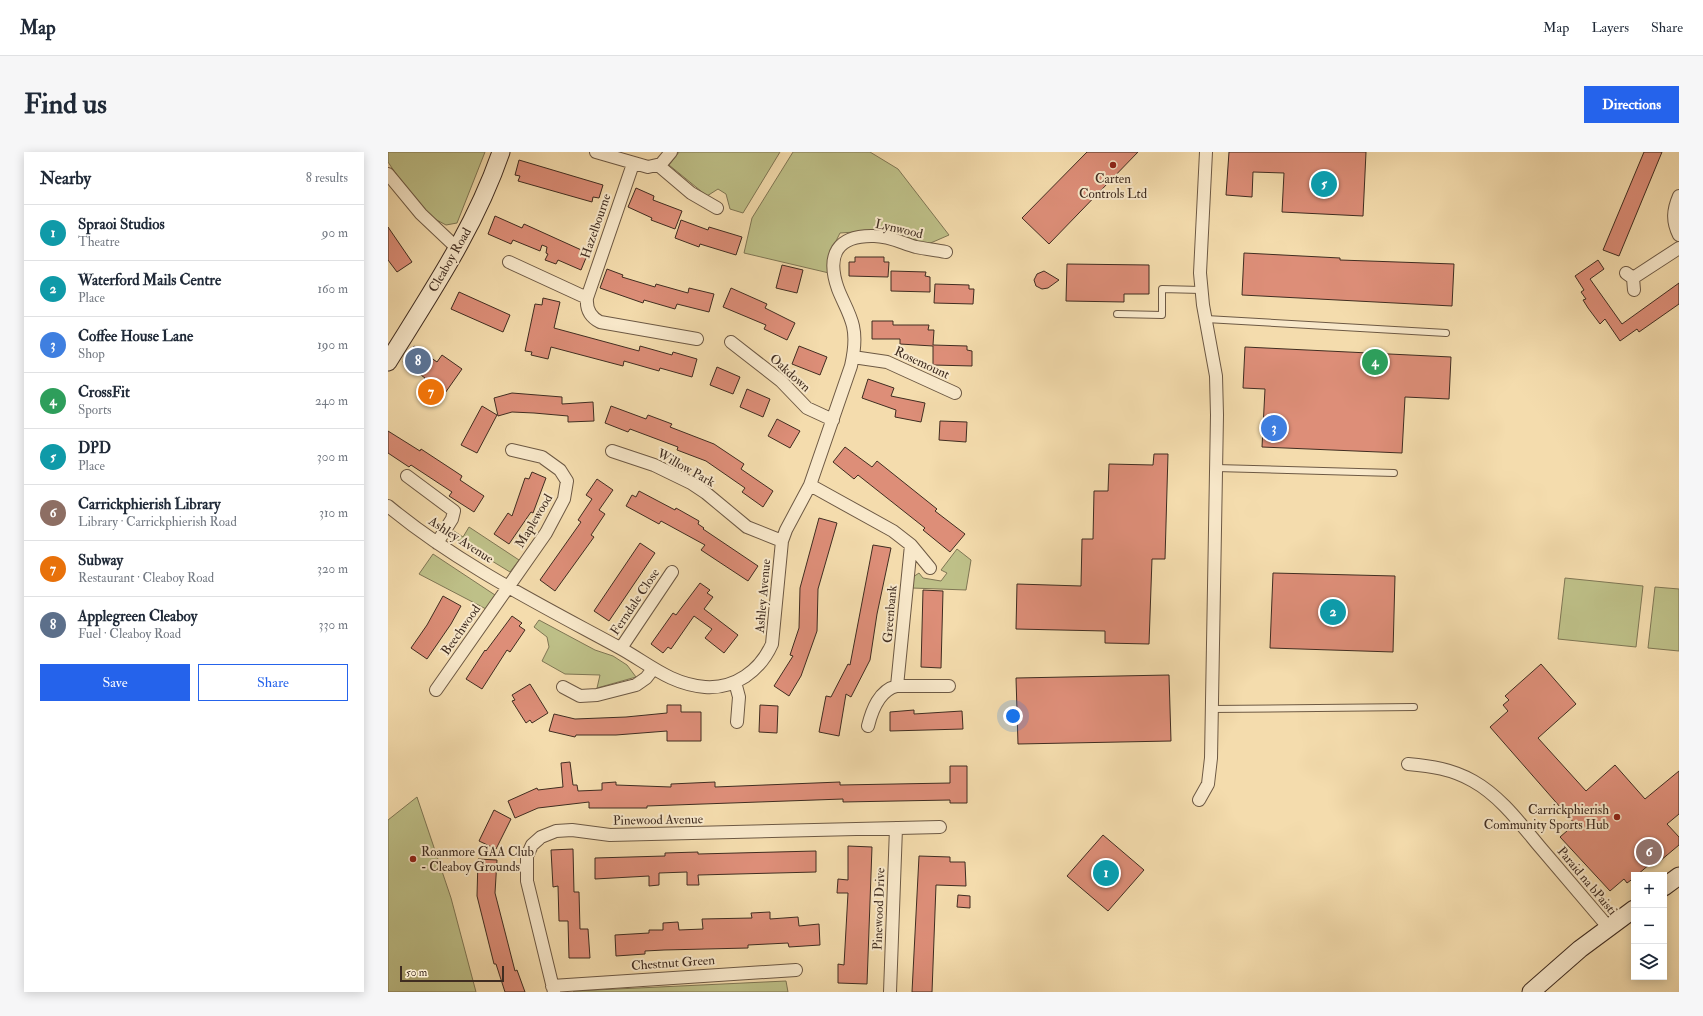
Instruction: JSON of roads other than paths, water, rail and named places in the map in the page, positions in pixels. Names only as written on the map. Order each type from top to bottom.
[{"type":"street","name":"Cleaboy Road","points":[[388,362],[458,249],[482,199],[501,152]]},
{"type":"street","points":[[596,152],[633,164],[648,167],[658,165],[671,152]]},
{"type":"street","points":[[1199,800],[1206,789],[1210,777],[1210,709],[1216,468],[1216,376],[1201,290],[1200,257],[1206,152]]},
{"type":"street","name":"Hazelbourne","points":[[587,298],[633,164]]},
{"type":"street","points":[[658,165],[698,198],[717,208]]},
{"type":"street","points":[[388,174],[420,214],[458,249]]},
{"type":"street","points":[[1679,196],[1675,207],[1674,220],[1679,235]]},
{"type":"street","name":"Lynwood","points":[[836,282],[834,268],[838,248],[845,240],[855,236],[883,236],[914,246],[946,252]]},
{"type":"street","points":[[1634,290],[1630,276],[1679,248]]},
{"type":"street","points":[[510,262],[587,298],[586,307],[590,314],[600,322],[697,339]]},
{"type":"street","name":"Ashley Avenue","points":[[388,506],[437,543],[509,587],[621,648],[653,669],[679,681],[698,686],[714,687],[735,682],[757,668],[768,654],[772,644],[782,541],[786,530],[810,485],[853,357],[853,326],[836,282]]},
{"type":"street","name":"Oakdown","points":[[731,342],[781,381],[807,408],[833,420]]},
{"type":"street","name":"Rosemount","points":[[853,357],[887,362],[955,393]]},
{"type":"street","name":"Maplewood","points":[[509,587],[560,510],[567,486],[564,475],[549,462],[532,453],[512,450]]},
{"type":"street","name":"Willow Park","points":[[612,451],[654,465],[687,481],[706,493],[747,527],[782,541]]},
{"type":"street","points":[[407,476],[454,512],[452,519],[437,543]]},
{"type":"street","points":[[810,485],[883,524],[910,545],[930,568]]},
{"type":"street","name":"Greenbank","points":[[897,686],[910,545]]},
{"type":"street","name":"Ferndale Close","points":[[621,648],[672,572]]},
{"type":"street","name":"Beechwood","points":[[436,690],[509,587]]},
{"type":"street","points":[[563,687],[580,696],[597,695],[636,684],[646,678],[653,669]]},
{"type":"street","points":[[735,682],[739,697],[737,722]]},
{"type":"street","points":[[868,726],[877,701],[889,689],[897,686],[949,686]]},
{"type":"street","name":"Paraid na bPaisti","points":[[1408,764],[1437,767],[1451,771],[1473,781],[1488,791],[1515,818],[1609,928]]},
{"type":"street","name":"Pinewood Avenue","points":[[553,989],[529,892],[526,870],[529,850],[536,841],[548,833],[572,830],[610,835],[940,827]]},
{"type":"street","name":"Pinewood Drive","points":[[890,992],[896,828]]},
{"type":"street","points":[[1667,885],[1679,876]]},
{"type":"street","points":[[1531,992],[1580,949],[1631,911]]},
{"type":"street","name":"Chestnut Green","points":[[553,989],[796,970]]},
{"type":"lane","points":[[1117,314],[1162,315],[1162,289],[1201,290]]},
{"type":"lane","points":[[1206,319],[1446,333]]},
{"type":"lane","points":[[1216,468],[1394,473]]},
{"type":"lane","points":[[1210,709],[1414,707]]},
{"type":"place","name":"Carten Controls Ltd","points":[[1113,165]]},
{"type":"place","name":"DPD","points":[[1324,184]]},
{"type":"place","name":"Applegreen Cleaboy","points":[[418,361]]},
{"type":"place","name":"CrossFit","points":[[1375,362]]},
{"type":"place","name":"Subway","points":[[431,392]]},
{"type":"place","name":"Coffee House Lane","points":[[1274,428]]},
{"type":"place","name":"Waterford Mails Centre","points":[[1333,612]]},
{"type":"place","name":"Carrickphierish Community Sports Hub","points":[[1617,817]]},
{"type":"place","name":"Carrickphierish Library","points":[[1649,852]]},
{"type":"place","name":"Roanmore GAA Club - Cleaboy Grounds","points":[[413,859]]},
{"type":"place","name":"Spraoi Studios","points":[[1106,873]]}]
